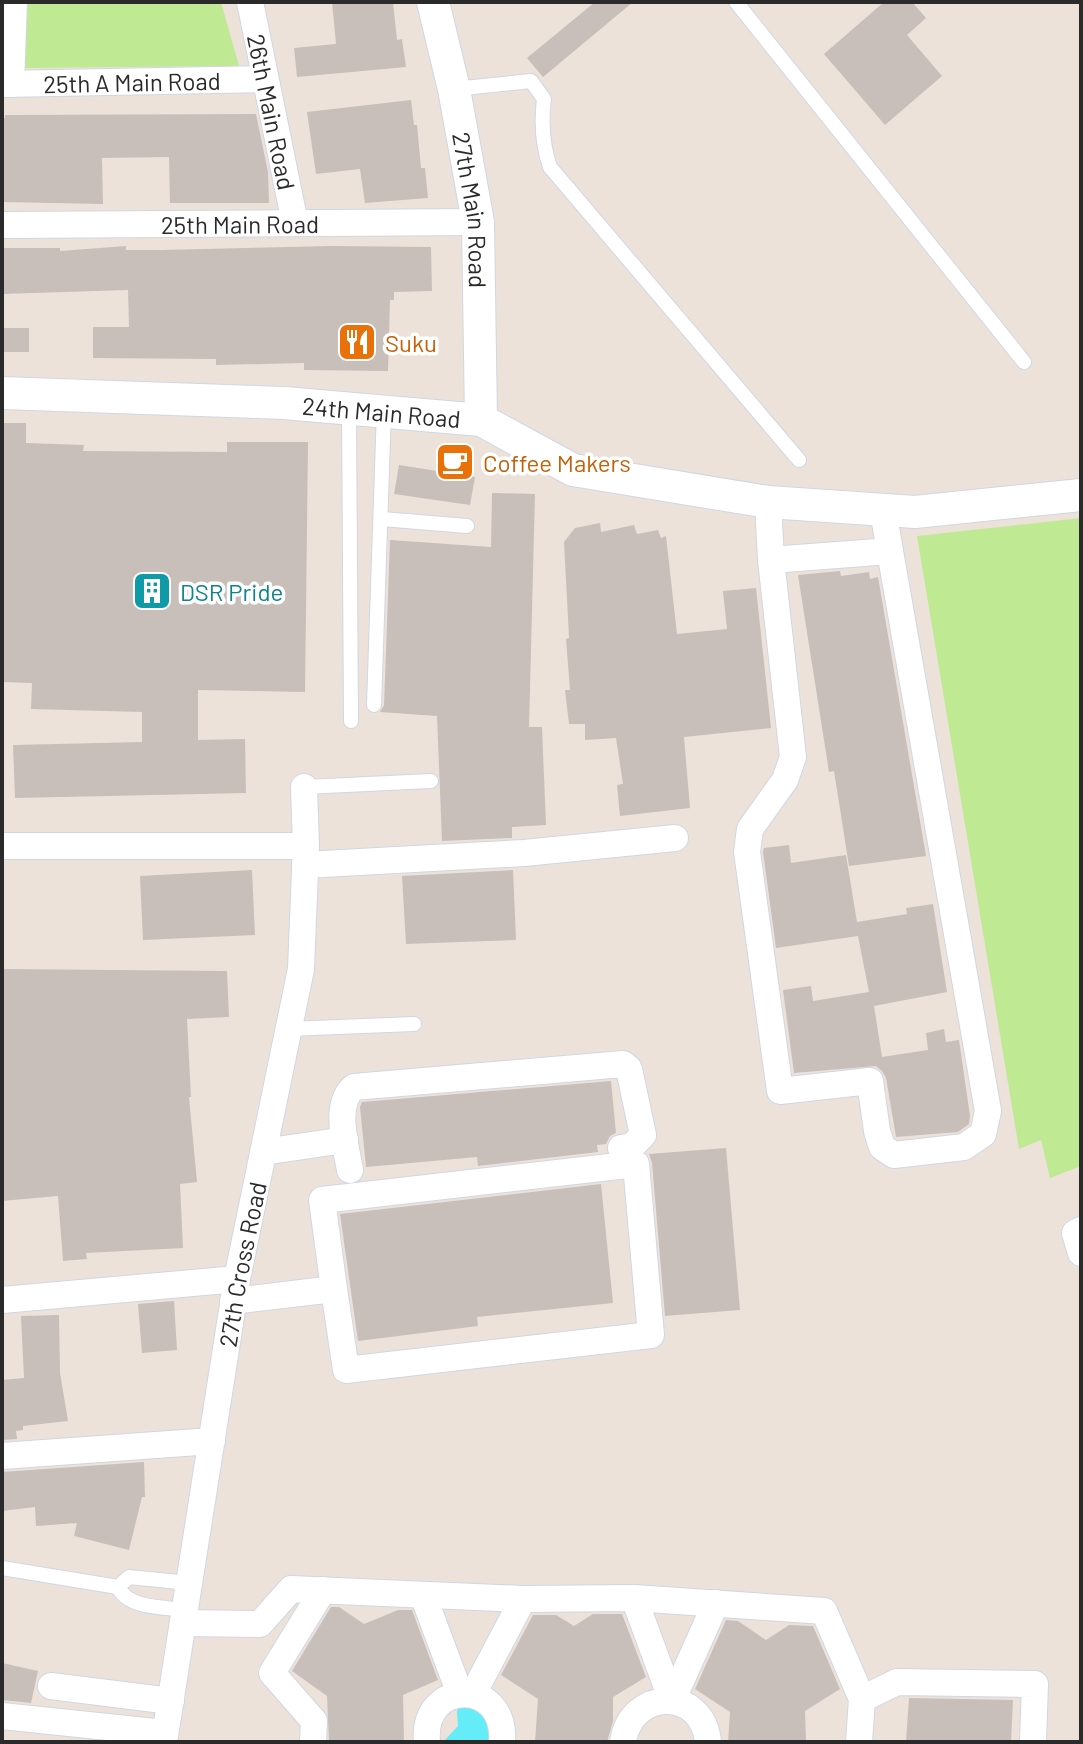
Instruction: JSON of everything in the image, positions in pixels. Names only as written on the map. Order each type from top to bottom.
[{"type":"street","points":[[6,84],[14,2]]},
{"type":"street","name":"26th Main Road","points":[[250,2],[263,79],[295,223]]},
{"type":"street","name":"27th Main Road","points":[[433,2],[454,89],[478,222],[481,420]]},
{"type":"street","name":"25th A Main Road","points":[[6,84],[263,79]]},
{"type":"street","name":"25th Main Road","points":[[2,225],[478,222]]},
{"type":"street","name":"24th Main Road","points":[[2,393],[349,408],[481,420],[573,470],[768,502],[915,512],[1081,495]]},
{"type":"street","points":[[768,502],[771,560],[793,757],[785,780],[750,829],[747,852],[780,1091],[870,1081],[882,1147],[894,1155],[964,1147],[983,1134],[988,1111],[883,511]]},
{"type":"street","points":[[771,560],[890,551]]},
{"type":"street","name":"27th Cross Road","points":[[165,1738],[235,1290],[301,969],[304,787]]},
{"type":"street","points":[[2,846],[305,856],[524,853],[675,838]]},
{"type":"street","points":[[350,1170],[344,1101],[354,1087],[623,1064],[629,1069],[643,1135],[632,1146],[621,1148]]},
{"type":"street","points":[[263,1152],[345,1140]]},
{"type":"street","points":[[636,1164],[651,1335],[346,1370],[334,1289],[322,1200],[636,1164]]},
{"type":"street","points":[[1081,1230],[1075,1233],[1081,1253]]},
{"type":"street","points":[[2,1300],[334,1289]]},
{"type":"street","points":[[2,1456],[212,1441]]},
{"type":"street","points":[[184,1617],[260,1624],[291,1589],[523,1599],[634,1598],[824,1611],[862,1699],[859,1742]]},
{"type":"street","points":[[313,1742],[314,1721],[272,1673],[323,1590]]},
{"type":"street","points":[[423,1595],[467,1694]]},
{"type":"street","points":[[634,1598],[672,1701]]},
{"type":"street","points":[[467,1694],[523,1599]]},
{"type":"street","points":[[672,1701],[716,1603]]},
{"type":"street","points":[[862,1699],[897,1682],[1035,1684],[1033,1742]]},
{"type":"street","points":[[51,1686],[171,1701]]},
{"type":"street","points":[[90,1724],[96,1692]]},
{"type":"street","points":[[427,1742],[429,1716],[436,1705],[447,1698],[467,1694],[494,1707],[501,1718],[502,1742]]},
{"type":"street","points":[[623,1742],[624,1730],[632,1717],[643,1707],[657,1701],[672,1701],[696,1713],[705,1724],[708,1742]]},
{"type":"street","points":[[2,1716],[90,1724],[165,1738]]},
{"type":"lane","points":[[736,2],[1024,362]]},
{"type":"lane","points":[[454,89],[531,81],[544,99],[541,131],[550,167],[799,460]]},
{"type":"lane","points":[[349,408],[351,721]]},
{"type":"lane","points":[[374,705],[384,410]]},
{"type":"lane","points":[[382,519],[467,526]]},
{"type":"lane","points":[[304,787],[431,781]]},
{"type":"lane","points":[[288,1029],[414,1024]]},
{"type":"lane","points":[[2,1568],[118,1587]]},
{"type":"lane","points":[[118,1587],[129,1577],[189,1583]]},
{"type":"lane","points":[[118,1587],[130,1601],[184,1617]]},
{"type":"green space","points":[[25,2],[221,2],[239,66],[22,68]]},
{"type":"green space","points":[[1081,518],[1081,1166],[1050,1178],[1041,1140],[1019,1149],[917,536]]},
{"type":"water","points":[[471,1698],[480,1714],[489,1715],[499,1742],[443,1742],[458,1726],[459,1703]]},
{"type":"building","points":[[332,2],[393,2],[397,40],[402,39],[406,67],[297,77],[294,48],[336,44]]},
{"type":"building","points":[[595,2],[633,2],[543,77],[527,58]]},
{"type":"building","points":[[884,2],[912,2],[926,18],[907,35],[942,76],[885,125],[824,54]]},
{"type":"building","points":[[411,100],[428,198],[365,203],[360,169],[316,174],[307,112]]},
{"type":"building","points":[[256,114],[268,172],[269,203],[170,203],[169,157],[102,158],[103,204],[2,202],[2,118],[5,115]]},
{"type":"building","points":[[126,246],[126,250],[431,247],[432,291],[394,292],[394,300],[390,300],[388,371],[304,370],[304,363],[216,365],[216,359],[93,358],[93,327],[129,327],[128,290],[2,294],[2,248],[60,248],[60,251]]},
{"type":"building","points":[[2,328],[29,328],[29,352],[2,352]]},
{"type":"building","points":[[2,423],[26,423],[26,443],[84,445],[83,451],[227,452],[227,442],[308,442],[305,692],[198,690],[198,740],[245,739],[246,793],[15,798],[13,745],[142,742],[142,712],[31,709],[32,683],[2,682]]},
{"type":"building","points":[[399,465],[475,477],[470,505],[394,494]]},
{"type":"building","points":[[492,493],[535,494],[529,727],[542,727],[546,825],[512,827],[512,838],[442,841],[437,716],[380,712],[384,705],[390,540],[491,547]]},
{"type":"building","points":[[600,523],[601,532],[634,525],[637,534],[658,530],[661,538],[666,536],[677,634],[727,629],[723,591],[756,588],[771,728],[684,737],[690,808],[620,816],[617,785],[623,784],[616,738],[585,740],[585,724],[569,724],[565,690],[570,690],[564,542],[575,528]]},
{"type":"building","points":[[840,571],[841,576],[869,572],[870,579],[878,577],[926,856],[849,866],[834,771],[829,772],[798,575]]},
{"type":"building","points":[[789,845],[791,863],[846,855],[857,922],[907,914],[906,908],[933,904],[947,992],[874,1006],[882,1057],[928,1050],[926,1033],[944,1029],[946,1042],[959,1040],[970,1116],[969,1124],[958,1132],[896,1137],[886,1078],[876,1066],[794,1073],[783,990],[811,986],[813,1001],[869,992],[858,936],[776,948],[763,852],[764,848]]},
{"type":"building","points":[[252,870],[255,935],[143,940],[140,876]]},
{"type":"building","points":[[513,870],[516,940],[406,944],[402,876]]},
{"type":"building","points":[[2,969],[227,971],[229,1017],[187,1019],[189,1097],[197,1182],[180,1184],[183,1248],[86,1253],[87,1259],[63,1261],[58,1196],[2,1201]]},
{"type":"building","points":[[611,1081],[616,1133],[610,1136],[606,1144],[597,1145],[598,1152],[478,1166],[477,1157],[366,1167],[362,1102]]},
{"type":"building","points":[[726,1148],[740,1310],[665,1316],[649,1154]]},
{"type":"building","points":[[601,1184],[613,1303],[477,1317],[478,1326],[358,1341],[340,1214]]},
{"type":"building","points":[[174,1301],[177,1350],[142,1353],[138,1304]]},
{"type":"building","points":[[59,1315],[60,1373],[68,1421],[23,1426],[23,1430],[16,1431],[17,1439],[2,1440],[2,1380],[24,1378],[21,1316]]},
{"type":"building","points":[[144,1462],[145,1497],[142,1497],[129,1550],[74,1536],[77,1523],[36,1526],[35,1507],[2,1511],[2,1472]]},
{"type":"building","points":[[331,1607],[339,1607],[364,1624],[398,1610],[412,1610],[438,1680],[403,1695],[404,1742],[329,1742],[327,1696],[292,1671]]},
{"type":"building","points":[[593,1614],[622,1614],[646,1677],[613,1697],[613,1721],[607,1742],[535,1742],[538,1699],[501,1675],[533,1615],[556,1615],[574,1626]]},
{"type":"building","points":[[726,1620],[738,1621],[766,1640],[789,1625],[813,1626],[840,1689],[805,1711],[806,1742],[728,1742],[730,1712],[695,1689]]},
{"type":"building","points":[[2,1663],[38,1671],[31,1703],[2,1700]]},
{"type":"building","points":[[909,1698],[1013,1700],[1011,1742],[906,1742]]},
{"type":"place","name":"Suku","points":[[357,342]]},
{"type":"place","name":"Coffee Makers","points":[[455,462]]},
{"type":"place","name":"DSR Pride","points":[[152,591]]}]
